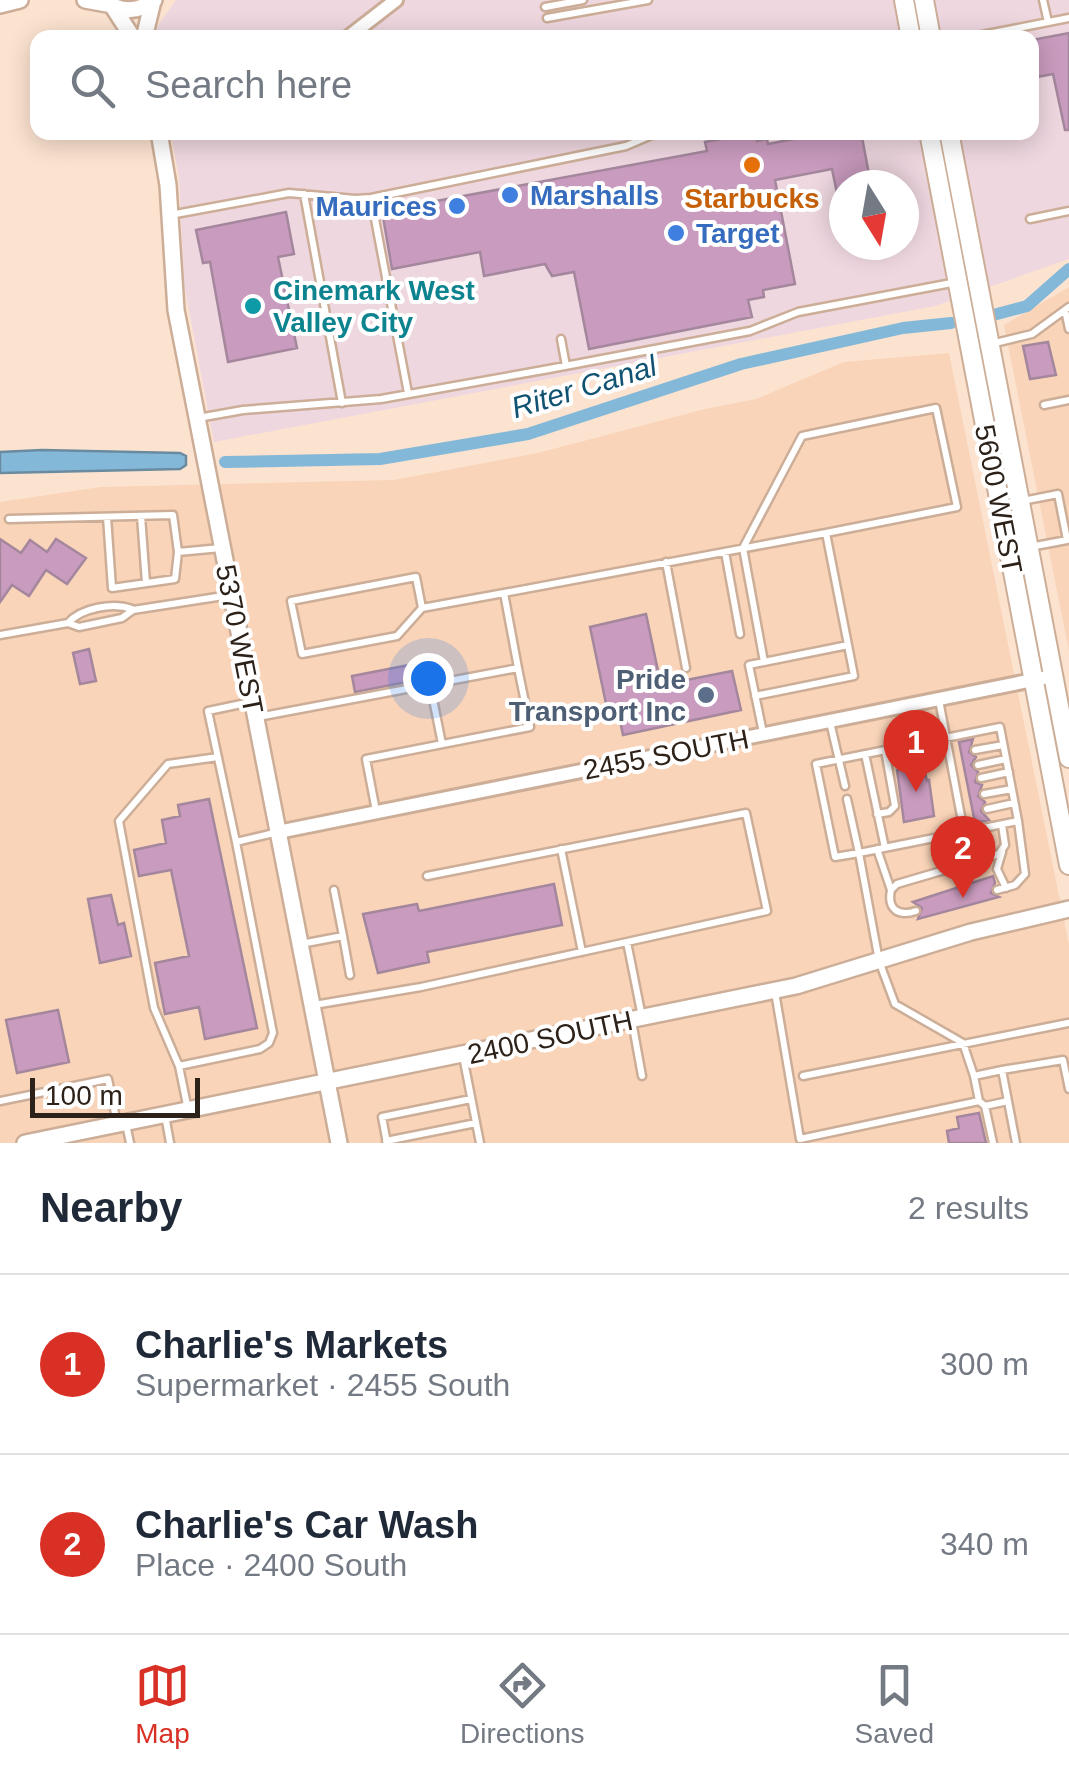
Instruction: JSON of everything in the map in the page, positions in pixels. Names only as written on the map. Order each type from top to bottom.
[{"type":"main road","points":[[904,0],[910,30]]},
{"type":"main road","points":[[914,0],[928,30]]},
{"type":"main road","points":[[924,0],[929,30]]},
{"type":"main road","name":"5600 WEST","points":[[931,140],[958,281],[1019,549],[1053,676],[1069,758]]},
{"type":"main road","name":"5600 WEST","points":[[951,140],[989,344],[1010,504]]},
{"type":"main road","name":"5600 WEST","points":[[1019,549],[1034,680],[1069,865]]},
{"type":"street","points":[[0,5],[20,0]]},
{"type":"street","points":[[85,0],[135,10],[154,1]]},
{"type":"street","points":[[358,30],[396,0]]},
{"type":"street","points":[[146,30],[154,1]]},
{"type":"street","points":[[108,4],[127,30]]},
{"type":"street","name":"5370 WEST","points":[[160,140],[174,296],[339,1143]]},
{"type":"street","name":"2455 SOUTH","points":[[278,832],[1053,676]]},
{"type":"street","name":"2400 SOUTH","points":[[27,1143],[775,991],[971,932],[1069,909]]},
{"type":"lane","points":[[545,7],[583,0]]},
{"type":"lane","points":[[548,18],[644,0]]},
{"type":"lane","points":[[1044,0],[1048,22]]},
{"type":"lane","points":[[1007,30],[1069,18]]},
{"type":"lane","points":[[169,216],[289,193],[371,198],[640,140]]},
{"type":"lane","points":[[304,194],[342,403]]},
{"type":"lane","points":[[371,198],[408,394]]},
{"type":"lane","points":[[1030,219],[1069,211]]},
{"type":"lane","points":[[197,418],[408,394],[566,366],[750,331],[798,312],[958,281]]},
{"type":"lane","points":[[989,344],[1032,334],[1067,308]]},
{"type":"lane","points":[[1067,308],[1069,328]]},
{"type":"lane","points":[[561,340],[566,366]]},
{"type":"lane","points":[[1044,405],[1069,400]]},
{"type":"lane","points":[[422,608],[416,577],[291,601],[302,654],[397,636],[422,608],[666,562],[725,552],[743,548],[826,533],[957,506],[936,408],[802,436],[743,548],[764,662]]},
{"type":"lane","points":[[1010,504],[1058,494],[1068,537],[1019,549]]},
{"type":"lane","points":[[9,519],[173,515],[178,552],[175,579],[112,588],[107,517]]},
{"type":"lane","points":[[142,516],[146,583]]},
{"type":"lane","points":[[755,696],[854,676],[826,533]]},
{"type":"lane","points":[[178,552],[222,548]]},
{"type":"lane","points":[[725,552],[740,634]]},
{"type":"lane","points":[[666,562],[686,668]]},
{"type":"lane","points":[[376,812],[366,759],[530,727],[504,593]]},
{"type":"lane","points":[[0,635],[68,623],[93,624],[122,618],[133,610],[232,594]]},
{"type":"lane","points":[[68,623],[76,614],[120,604],[133,610]]},
{"type":"lane","points":[[763,734],[750,665],[848,645]]},
{"type":"lane","points":[[180,1066],[260,1049],[271,1039],[272,1028],[208,711],[254,710],[518,668]]},
{"type":"lane","points":[[430,684],[442,744]]},
{"type":"lane","points":[[939,699],[964,832]]},
{"type":"lane","points":[[830,721],[844,786]]},
{"type":"lane","points":[[1002,825],[1003,850],[997,869],[1001,889],[1022,880],[1025,874],[1018,822],[1000,727],[816,764],[835,857],[859,853],[881,848],[964,832],[1018,822]]},
{"type":"lane","points":[[975,750],[1003,744]]},
{"type":"lane","points":[[877,814],[889,812],[895,806],[885,750]]},
{"type":"lane","points":[[950,756],[962,753]]},
{"type":"lane","points":[[866,754],[890,901],[896,912],[916,912]]},
{"type":"lane","points":[[188,1110],[180,1066],[154,1008],[119,821],[168,764],[218,756]]},
{"type":"lane","points":[[978,765],[1006,759]]},
{"type":"lane","points":[[952,770],[964,768]]},
{"type":"lane","points":[[981,778],[1009,772]]},
{"type":"lane","points":[[954,784],[967,782]]},
{"type":"lane","points":[[984,794],[1012,788]]},
{"type":"lane","points":[[958,800],[970,797]]},
{"type":"lane","points":[[847,799],[879,961],[895,1004],[963,1043],[993,1143]]},
{"type":"lane","points":[[987,809],[1014,803]]},
{"type":"lane","points":[[960,814],[973,812]]},
{"type":"lane","points":[[312,1005],[420,987],[767,911],[746,813],[427,876]]},
{"type":"lane","points":[[236,842],[278,832]]},
{"type":"lane","points":[[561,849],[582,952]]},
{"type":"lane","points":[[891,890],[897,884],[993,857],[1003,850]]},
{"type":"lane","points":[[334,890],[350,975]]},
{"type":"lane","points":[[300,944],[342,936]]},
{"type":"lane","points":[[627,942],[642,1076]]},
{"type":"lane","points":[[775,991],[800,1139],[1008,1101]]},
{"type":"lane","points":[[803,1076],[1068,1022]]},
{"type":"lane","points":[[463,1054],[480,1143]]},
{"type":"lane","points":[[974,1076],[1063,1060],[1069,1090]]},
{"type":"lane","points":[[1002,1070],[1016,1143]]},
{"type":"lane","points":[[0,1100],[108,1078],[130,1143]]},
{"type":"lane","points":[[472,1098],[382,1116],[386,1142],[476,1123]]},
{"type":"lane","points":[[165,1115],[170,1143]]},
{"type":"shaded area","points":[[176,0],[1069,0],[1069,259],[935,306],[214,442],[184,284],[179,177],[172,140],[1039,140],[1039,30],[155,30]]},
{"type":"shaded area","points":[[1069,287],[1069,651],[1004,325]]},
{"type":"shaded area","points":[[949,353],[1069,945],[1069,1143],[0,1143],[0,502],[101,487],[394,480],[538,453],[756,399],[844,362]]},
{"type":"water","points":[[0,452],[180,453],[186,456],[186,465],[180,469],[0,473]]},
{"type":"building","points":[[1069,33],[1069,130],[1065,130],[1053,74],[1039,77],[1039,39]]},
{"type":"building","name":"Target","points":[[716,140],[767,140],[768,144],[788,140],[863,140],[868,170],[832,169],[775,180],[795,284],[763,290],[764,297],[748,300],[752,317],[589,349],[574,272],[552,276],[545,264],[484,276],[480,252],[392,269],[382,211],[707,151],[705,142]]},
{"type":"building","name":"Cinemark West Valley City","points":[[286,212],[294,254],[278,257],[297,348],[228,362],[210,262],[203,263],[196,230]]},
{"type":"building","points":[[1048,342],[1056,375],[1030,379],[1023,346]]},
{"type":"building","points":[[0,539],[21,553],[30,540],[47,552],[56,539],[86,558],[67,584],[46,570],[29,596],[12,585],[0,602]]},
{"type":"building","points":[[646,614],[661,685],[732,671],[741,710],[623,735],[619,716],[609,718],[590,627]]},
{"type":"building","points":[[89,649],[96,681],[80,684],[73,653]]},
{"type":"building","points":[[409,665],[412,681],[355,692],[352,676]]},
{"type":"building","points":[[973,739],[969,752],[976,757],[971,765],[978,772],[975,782],[982,785],[978,796],[985,802],[981,811],[989,820],[975,823],[959,742]]},
{"type":"building","points":[[923,763],[934,816],[904,822],[897,770]]},
{"type":"building","points":[[209,799],[257,1028],[205,1039],[199,1007],[165,1014],[155,963],[189,956],[171,870],[139,876],[134,850],[166,843],[162,820],[180,816],[178,805]]},
{"type":"building","points":[[993,876],[991,893],[999,897],[918,919],[922,908],[913,902]]},
{"type":"building","points":[[554,884],[562,925],[427,952],[429,962],[378,973],[363,914],[417,904],[419,911]]},
{"type":"building","points":[[111,895],[118,925],[124,923],[131,956],[100,963],[88,899]]},
{"type":"building","points":[[58,1010],[69,1062],[17,1073],[6,1020]]},
{"type":"building","points":[[979,1113],[986,1143],[949,1143],[947,1131],[959,1128],[957,1117]]},
{"type":"waterway","name":"Riter Canal","points":[[997,314],[1027,306],[1069,269]]},
{"type":"waterway","name":"Riter Canal","points":[[225,462],[380,459],[528,434],[741,364],[903,328],[951,323]]},
{"type":"place","name":"Starbucks","points":[[752,165]]},
{"type":"place","name":"Marshalls","points":[[510,195]]},
{"type":"place","name":"Maurices","points":[[457,206]]},
{"type":"place","name":"Target","points":[[676,233]]},
{"type":"place","name":"Cinemark West Valley City","points":[[253,306]]},
{"type":"place","name":"Pride Transport Inc","points":[[706,695]]},
{"type":"place","name":"Charlie's Markets","points":[[916,792]]},
{"type":"place","name":"Charlie's Car Wash","points":[[963,898]]}]
